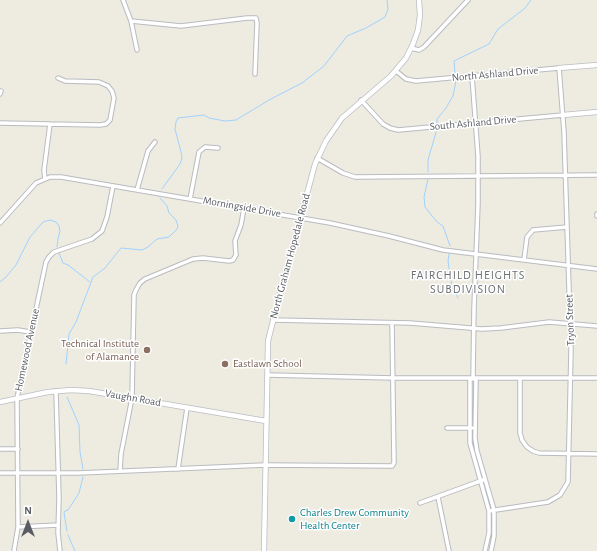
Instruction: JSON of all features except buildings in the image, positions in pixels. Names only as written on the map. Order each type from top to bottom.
[{"type":"street","points":[[123,0],[131,21],[137,50]]},
{"type":"street","name":"North Graham Hopedale Road","points":[[264,551],[268,348],[273,320],[300,217],[317,158],[325,141],[336,125],[349,111],[396,71],[406,58],[416,37],[419,23],[419,0]]},
{"type":"street","points":[[411,48],[419,50],[424,47],[468,0]]},
{"type":"street","points":[[131,21],[181,26],[256,18],[255,74]]},
{"type":"street","name":"North Ashland Drive","points":[[396,71],[406,79],[412,81],[597,65]]},
{"type":"street","name":"Tryon Street","points":[[489,511],[538,504],[554,500],[560,495],[568,482],[571,378],[570,323],[566,175],[559,68]]},
{"type":"street","points":[[472,76],[476,123],[478,204],[473,378],[470,380],[470,428],[471,448],[489,511],[489,533],[485,551]]},
{"type":"street","points":[[0,123],[103,125],[108,122],[112,116],[114,98],[112,91],[108,86],[99,82],[65,81],[58,78]]},
{"type":"street","name":"South Ashland Drive","points":[[361,100],[378,120],[386,127],[394,129],[597,112]]},
{"type":"street","points":[[0,223],[33,185],[39,180],[45,179],[44,170],[50,124]]},
{"type":"street","points":[[137,190],[148,151],[155,142]]},
{"type":"street","points":[[190,199],[199,152],[205,147],[218,148]]},
{"type":"street","points":[[317,158],[343,173],[355,177],[597,174]]},
{"type":"street","name":"Morningside Drive","points":[[45,179],[60,177],[300,217],[357,228],[432,248],[597,269]]},
{"type":"street","name":"Homewood Avenue","points":[[14,551],[18,527],[19,474],[17,398],[30,332],[48,259],[56,252],[92,239],[102,231],[107,217],[113,186]]},
{"type":"street","points":[[120,471],[121,454],[132,398],[134,295],[137,286],[145,279],[193,259],[203,258],[229,261],[233,260],[236,255],[235,241],[241,225],[244,208]]},
{"type":"street","points":[[524,260],[527,236],[533,230],[567,227]]},
{"type":"street","points":[[273,320],[392,322],[474,328],[501,328],[549,322],[597,326]]},
{"type":"street","points":[[0,473],[59,474],[265,465],[392,466],[394,463],[394,378],[392,322]]},
{"type":"street","points":[[0,331],[18,330],[30,332]]},
{"type":"street","points":[[268,375],[394,378],[597,378]]},
{"type":"street","points":[[473,378],[476,380],[475,428],[477,451],[494,510],[494,536],[490,551]]},
{"type":"street","points":[[520,378],[520,433],[524,444],[530,449],[539,453],[597,454]]},
{"type":"street","points":[[56,391],[59,474],[58,525],[60,551]]},
{"type":"street","name":"Vaughn Road","points":[[0,402],[56,391],[89,391],[266,421]]},
{"type":"street","points":[[178,469],[187,408]]},
{"type":"street","points":[[447,428],[475,428]]},
{"type":"street","points":[[0,450],[18,449]]},
{"type":"street","points":[[420,504],[486,479]]},
{"type":"street","points":[[438,497],[449,551]]},
{"type":"street","points":[[18,527],[58,525]]},
{"type":"waterway","points":[[162,189],[180,164],[182,158],[175,129],[178,118],[204,115],[209,118],[225,121],[236,120],[269,100],[302,83],[324,66],[347,36],[366,28],[385,17],[388,9],[387,0]]},
{"type":"waterway","points":[[455,74],[454,61],[489,44],[498,29],[524,9],[531,0]]},
{"type":"waterway","points":[[437,123],[437,119],[453,96],[456,81]]},
{"type":"waterway","points":[[428,172],[428,160],[437,129]]},
{"type":"waterway","points":[[428,179],[424,197],[425,207],[437,222],[443,226],[450,246]]},
{"type":"waterway","points":[[66,364],[69,334],[76,322],[93,277],[105,268],[121,248],[142,250],[157,239],[169,237],[177,229],[178,226],[176,220],[169,213],[167,206],[160,198]]},
{"type":"waterway","points":[[0,282],[16,265],[30,237],[43,222],[50,220],[56,222],[59,226],[60,231],[57,247]]},
{"type":"waterway","points":[[59,253],[63,263],[68,265],[90,282]]},
{"type":"waterway","points":[[449,254],[448,261],[452,286],[458,298]]},
{"type":"waterway","points":[[67,397],[79,425],[80,452],[83,469]]},
{"type":"waterway","points":[[67,531],[64,513],[68,510],[79,493],[83,477]]},
{"type":"waterway","points":[[68,535],[75,551]]},
{"type":"place","name":"Technical Institute of Alamance","points":[[147,350]]},
{"type":"place","name":"Eastlawn School","points":[[225,364]]},
{"type":"place","name":"Charles Drew Community Health Center","points":[[292,519]]},
{"type":"district","name":"FAIRCHILD HEIGHTS SUBDIVISION","points":[[468,282]]}]
